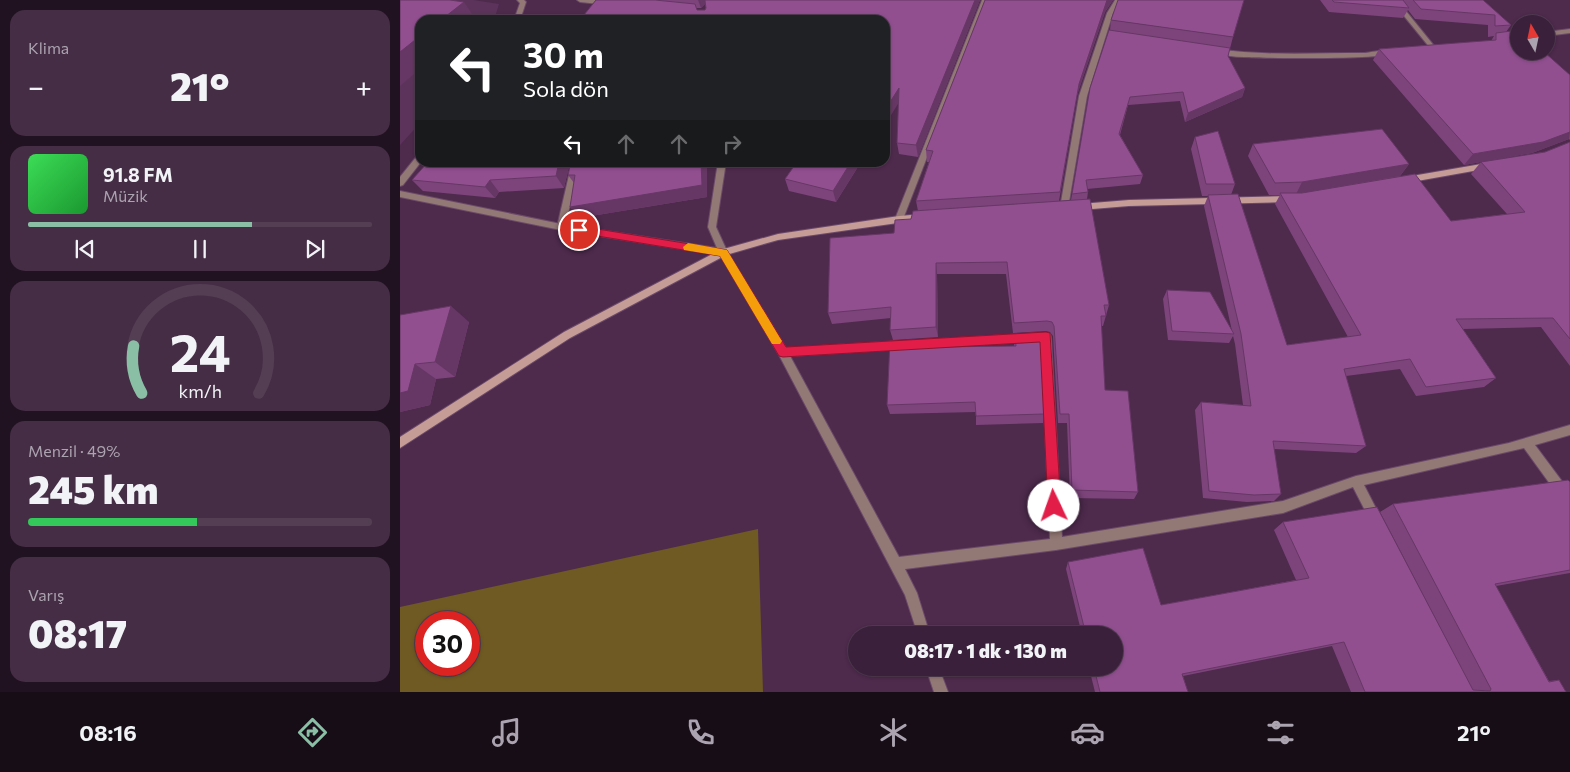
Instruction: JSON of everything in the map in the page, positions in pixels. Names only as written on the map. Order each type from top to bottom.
[{"type":"street","points":[[519,15],[523,2],[520,0]]},
{"type":"street","points":[[580,0],[618,4]]},
{"type":"street","points":[[899,219],[985,0]]},
{"type":"street","points":[[1118,0],[1110,13],[1083,96],[1059,208],[1129,203],[1296,199]]},
{"type":"street","points":[[1394,0],[1433,48]]},
{"type":"street","points":[[1555,33],[1570,31]]},
{"type":"street","points":[[1104,35],[1114,37]]},
{"type":"street","points":[[1423,49],[1442,46]]},
{"type":"street","points":[[1203,49],[1243,55],[1367,55],[1395,52]]},
{"type":"street","points":[[400,183],[415,164]]},
{"type":"street","points":[[1401,181],[1496,165]]},
{"type":"street","points":[[561,227],[575,167]]},
{"type":"street","points":[[721,167],[712,227],[723,252],[783,352],[911,593],[921,626]]},
{"type":"street","points":[[400,194],[561,227],[723,252]]},
{"type":"street","points":[[400,443],[567,335],[723,252],[778,237],[899,219],[928,217]]},
{"type":"street","points":[[783,352],[1046,336],[1056,544]]},
{"type":"street","points":[[895,564],[1056,544],[1283,507],[1356,481],[1509,448],[1570,430]]},
{"type":"street","points":[[1527,443],[1570,502]]},
{"type":"street","points":[[1356,481],[1383,534]]},
{"type":"street","points":[[936,676],[941,692]]},
{"type":"shaded area","points":[[400,0],[473,0],[499,4],[496,15],[415,15],[415,128],[400,145]]},
{"type":"shaded area","points":[[758,529],[763,692],[400,692],[400,607]]},
{"type":"building","points":[[400,0],[450,0],[464,2],[447,15],[415,15],[415,40],[400,52]]},
{"type":"building","points":[[596,0],[655,0],[695,4],[697,10],[705,10],[705,0],[975,0],[916,145],[897,143],[899,88],[890,102],[890,15],[584,15]]},
{"type":"building","points":[[985,0],[1107,0],[1079,84],[1060,192],[916,201],[933,151],[926,150]]},
{"type":"building","points":[[1118,0],[1244,0],[1233,37],[1111,20]]},
{"type":"building","points":[[1332,0],[1403,0],[1409,8],[1334,2]]},
{"type":"building","points":[[1413,0],[1483,0],[1510,25],[1495,26],[1495,15],[1421,9]]},
{"type":"building","points":[[1109,30],[1230,48],[1228,56],[1245,88],[1188,113],[1183,92],[1130,97],[1119,134],[1143,175],[1086,180],[1088,192],[1072,194],[1090,88]]},
{"type":"building","points":[[1510,31],[1510,60],[1553,60],[1570,75],[1570,132],[1543,142],[1473,154],[1379,49],[1496,40],[1496,33]]},
{"type":"building","points":[[1382,129],[1409,164],[1302,182],[1275,183],[1253,144]]},
{"type":"building","points":[[1218,131],[1235,184],[1206,184],[1195,137]]},
{"type":"building","points":[[1570,142],[1570,339],[1553,318],[1456,319],[1496,378],[1426,387],[1410,359],[1344,369],[1366,446],[1273,441],[1281,494],[1254,495],[1209,491],[1201,402],[1251,406],[1241,334],[1208,195],[1238,194],[1287,345],[1361,335],[1280,193],[1302,193],[1415,174],[1451,221],[1525,212],[1481,162],[1545,152]]},
{"type":"building","points":[[424,167],[558,167],[556,176],[490,180],[485,187],[412,180]]},
{"type":"building","points":[[570,167],[701,167],[702,185],[570,207],[575,175],[568,175]]},
{"type":"building","points":[[793,167],[848,167],[833,191],[785,179]]},
{"type":"building","points":[[1090,199],[1109,305],[1104,305],[1106,316],[1101,316],[1105,390],[1128,391],[1138,492],[1072,490],[1069,414],[1060,414],[1054,326],[1052,322],[1047,321],[1014,323],[1007,262],[936,263],[936,327],[890,330],[891,307],[828,313],[830,238],[894,233],[895,220],[911,219],[913,211]]},
{"type":"building","points":[[1167,290],[1210,292],[1234,334],[1172,331]]},
{"type":"building","points":[[451,306],[435,362],[415,364],[408,391],[400,393],[400,315]]},
{"type":"building","points":[[1041,332],[1044,414],[976,416],[975,402],[887,405],[890,341],[937,339],[937,347],[1016,346],[1015,334]]},
{"type":"building","points":[[1568,480],[1570,482],[1570,570],[1495,584],[1549,682],[1559,680],[1566,692],[1365,692],[1344,642],[1182,674],[1188,692],[1100,692],[1096,676],[1123,676],[1123,626],[1084,626],[1068,562],[1143,548],[1161,605],[1309,578],[1283,522],[1377,507],[1473,690],[1490,691],[1491,689],[1393,504]]},
{"type":"slow traffic","points":[[688,247],[723,252],[776,341]]},
{"type":"route","points":[[579,230],[723,252],[783,352],[1046,336],[1054,506]]}]
